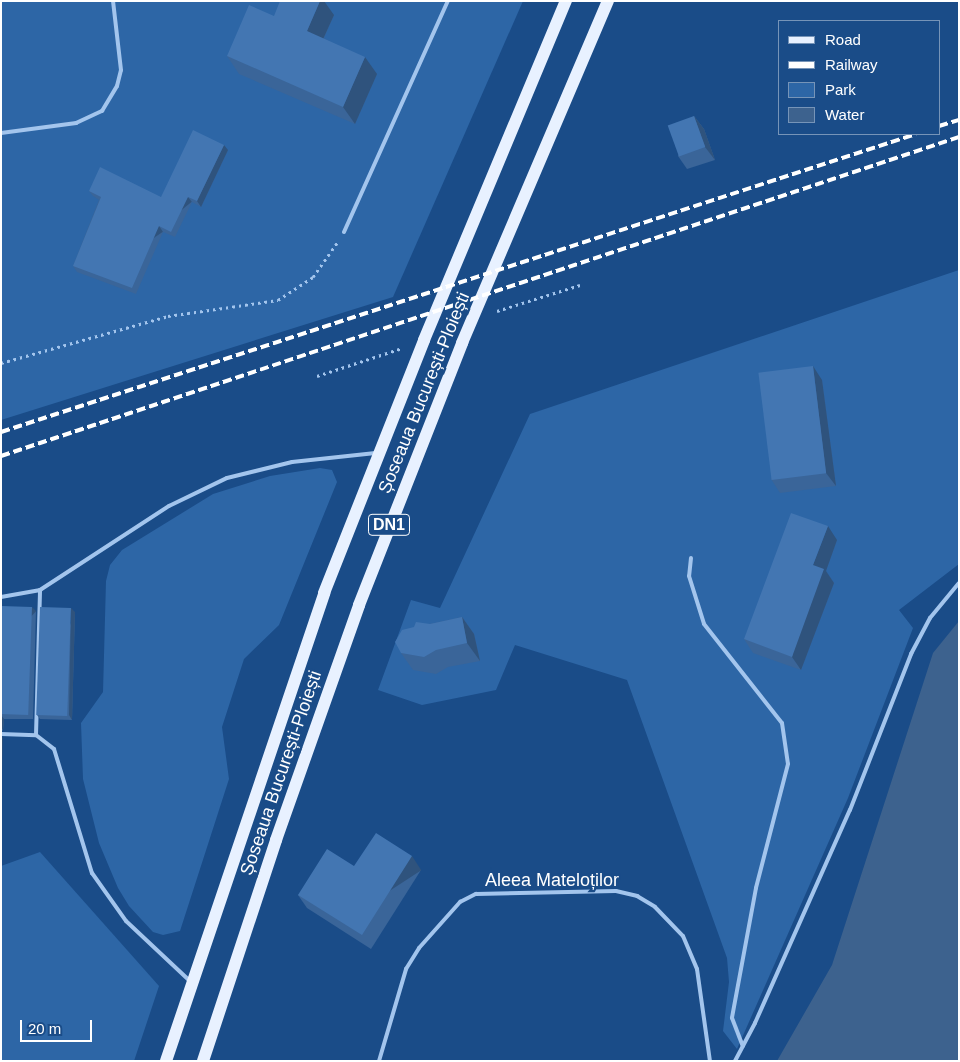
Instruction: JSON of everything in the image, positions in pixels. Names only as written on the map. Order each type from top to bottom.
[{"type":"main road","name":"Șoseaua București-Ploiești","points":[[166,1061],[301,655],[378,453],[566,1]]},
{"type":"main road","name":"Șoseaua București-Ploiești","points":[[203,1061],[276,840],[369,578],[462,343],[608,1]]},
{"type":"lane","points":[[1,133],[76,123],[102,111],[117,86],[121,70],[113,1]]},
{"type":"lane","points":[[344,232],[448,1]]},
{"type":"lane","points":[[1,597],[40,590],[201,488],[258,468],[378,453]]},
{"type":"lane","points":[[691,558],[690,576],[704,624],[782,723],[788,764],[756,888],[732,1018],[743,1046]]},
{"type":"lane","points":[[735,1061],[850,810],[911,654],[930,618],[959,583]]},
{"type":"lane","points":[[36,735],[40,590]]},
{"type":"lane","points":[[1,734],[36,735],[46,741],[58,756],[86,859],[101,888],[126,921],[191,982]]},
{"type":"lane","name":"Aleea Mateloților","points":[[379,1061],[406,969],[425,941],[460,902],[476,894],[616,892],[636,896],[655,907],[683,936],[697,969],[710,1061]]},
{"type":"path","points":[[1,362],[168,316],[278,300],[312,277],[344,232]]},
{"type":"path","points":[[497,311],[580,285]]},
{"type":"path","points":[[317,376],[424,340]]},
{"type":"green space","points":[[1,1],[523,1],[393,297],[1,420]]},
{"type":"green space","points":[[959,270],[959,564],[899,610],[913,628],[848,798],[737,1049],[723,1031],[729,982],[727,958],[627,680],[515,645],[496,690],[422,705],[378,690],[411,600],[440,608],[530,414]]},
{"type":"green space","points":[[320,468],[332,470],[337,482],[279,625],[244,659],[222,727],[229,779],[180,931],[163,935],[153,932],[129,906],[118,888],[99,843],[83,779],[81,723],[103,692],[106,581],[110,565],[122,550],[213,494],[270,476]]},
{"type":"green space","points":[[40,852],[159,986],[134,1061],[1,1061],[1,866]]},
{"type":"water","points":[[959,621],[959,1061],[777,1061],[832,965],[933,653]]},
{"type":"building","points":[[280,1],[320,1],[307,31],[365,57],[343,107],[227,56],[249,5],[274,16]]},
{"type":"building","points":[[694,116],[705,147],[679,157],[668,126]]},
{"type":"building","points":[[193,130],[224,145],[197,201],[188,197],[171,232],[159,226],[132,288],[73,266],[101,197],[89,191],[100,167],[161,197]]},
{"type":"building","points":[[813,366],[826,473],[772,480],[758,373]]},
{"type":"building","points":[[791,513],[828,526],[813,565],[824,569],[792,657],[744,639]]},
{"type":"building","points":[[1,606],[32,607],[28,715],[1,714]]},
{"type":"building","points":[[40,607],[71,608],[67,716],[36,715]]},
{"type":"building","points":[[462,617],[467,643],[436,650],[424,657],[401,653],[395,642],[402,630],[414,627],[416,622],[430,624]]},
{"type":"building","points":[[376,833],[412,856],[362,935],[298,895],[327,849],[354,866]]},
{"type":"railway","points":[[940,126],[959,120]]},
{"type":"railway","points":[[1,432],[913,135]]},
{"type":"railway","points":[[1,456],[959,137]]}]
